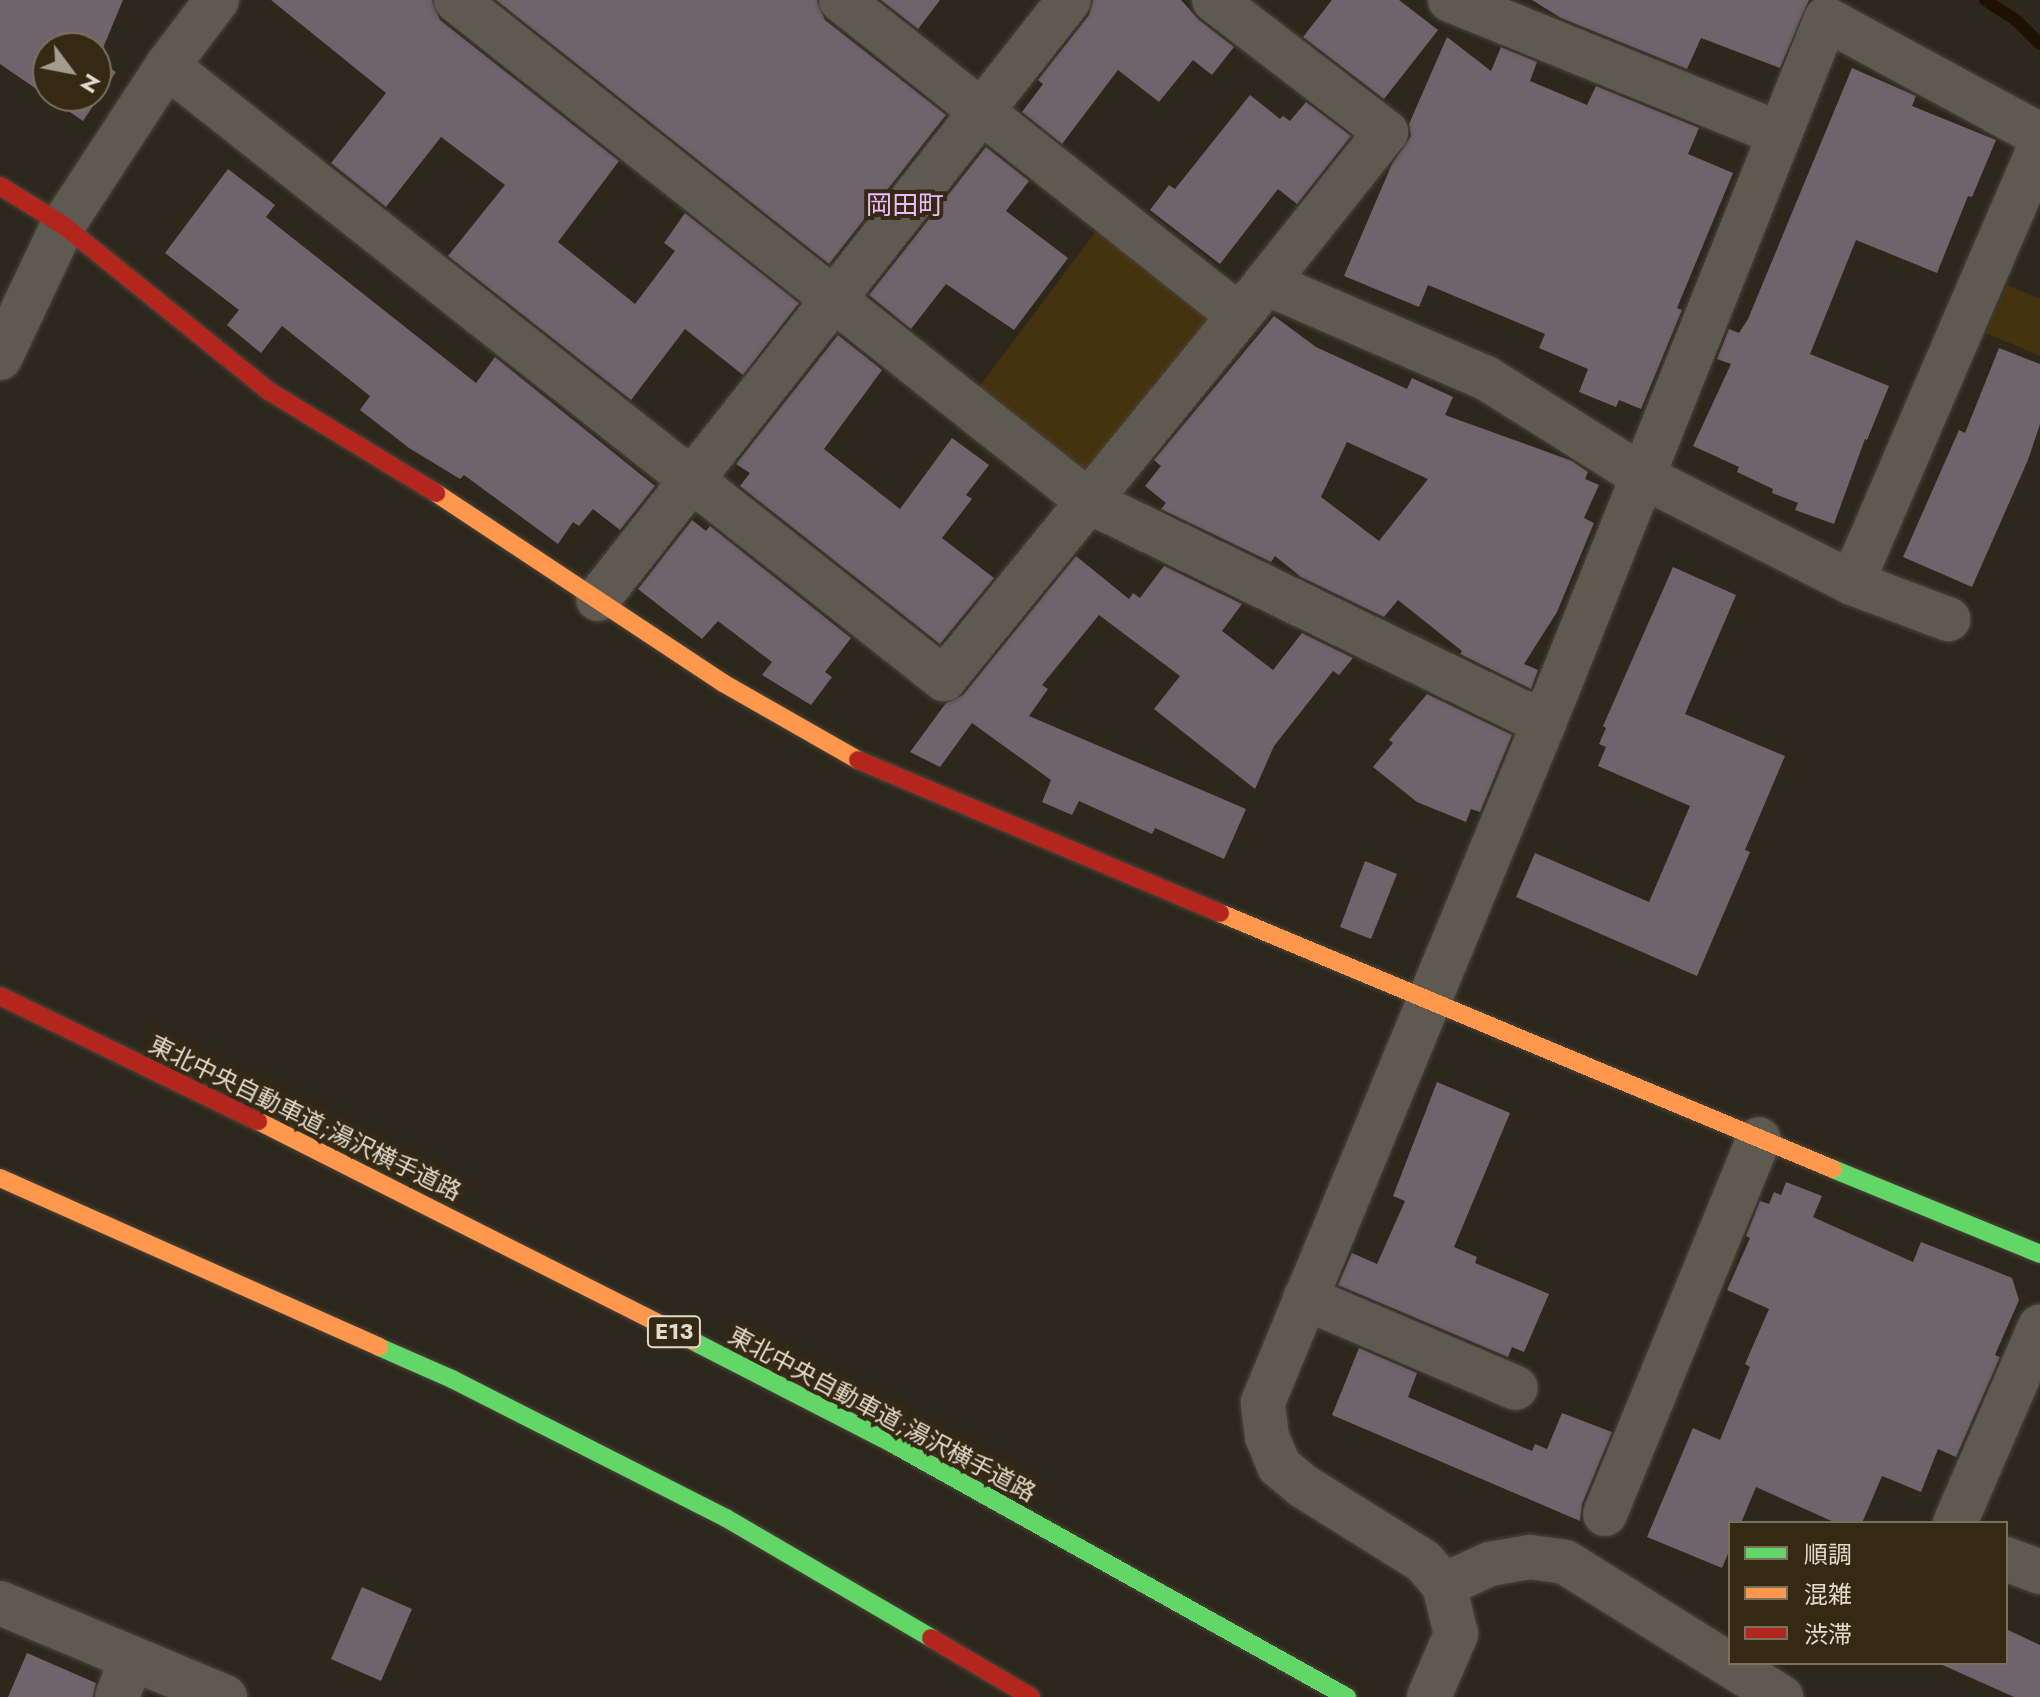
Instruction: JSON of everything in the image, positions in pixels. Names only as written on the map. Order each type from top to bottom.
[{"type":"main road","points":[[0,186],[63,225],[269,391],[598,599],[723,683],[851,757],[1429,1002],[2040,1254]]},
{"type":"main road","name":"東北中央自動車道;湯沢横手道路","points":[[0,996],[408,1194],[893,1444],[1342,1694]]},
{"type":"main road","points":[[0,1178],[452,1379],[726,1518],[1031,1697]]},
{"type":"street","points":[[0,358],[63,225],[167,66],[217,0]]},
{"type":"street","points":[[456,0],[1088,501],[1544,723]]},
{"type":"street","points":[[841,0],[1237,314]]},
{"type":"street","points":[[598,599],[979,110],[1069,0]]},
{"type":"street","points":[[167,66],[944,679],[1386,132],[1214,0]]},
{"type":"street","points":[[1450,0],[1778,133]]},
{"type":"street","points":[[1429,1697],[1456,1634],[1444,1585],[1423,1561],[1303,1486],[1279,1466],[1267,1437],[1263,1402],[1544,723],[1826,19],[2040,135]]},
{"type":"street","points":[[1852,583],[2040,147]]},
{"type":"street","points":[[1266,283],[1486,378],[1644,477],[1852,583],[1948,619]]},
{"type":"street","points":[[1605,1514],[1759,1139]]},
{"type":"street","points":[[1305,1298],[1516,1388]]},
{"type":"street","points":[[1956,1521],[2040,1327]]},
{"type":"street","points":[[1444,1585],[1490,1564],[1530,1557],[1565,1562],[1728,1664]]},
{"type":"street","points":[[2008,1560],[2040,1572]]},
{"type":"street","points":[[0,1603],[124,1678],[225,1697]]},
{"type":"street","points":[[1730,1665],[1781,1697]]},
{"type":"shaded area","points":[[1108,215],[1237,314],[1088,501],[967,403]]},
{"type":"shaded area","points":[[2007,285],[2040,299],[2040,356],[1986,333]]},
{"type":"building","points":[[0,0],[123,0],[110,32],[32,32],[32,86],[0,64]]},
{"type":"building","points":[[271,0],[432,0],[440,20],[619,161],[558,242],[635,304],[675,251],[664,243],[685,213],[799,303],[743,375],[685,329],[631,400],[448,256],[505,185],[441,137],[386,207],[331,163],[386,93]]},
{"type":"building","points":[[496,0],[817,0],[825,20],[946,115],[829,264]]},
{"type":"building","points":[[881,0],[940,0],[918,29]]},
{"type":"building","points":[[1093,0],[1181,0],[1199,20],[1234,47],[1212,75],[1193,60],[1159,102],[1118,70],[1062,144],[1022,112],[1043,84],[1038,80],[1089,15]]},
{"type":"building","points":[[1332,0],[1399,0],[1438,30],[1384,99],[1303,37]]},
{"type":"building","points":[[1532,0],[1809,0],[1780,68],[1701,38],[1687,69],[1561,18]]},
{"type":"building","points":[[1447,37],[1491,71],[1501,47],[1537,62],[1530,81],[1587,105],[1596,86],[1699,128],[1688,154],[1733,173],[1677,308],[1682,310],[1641,409],[1619,400],[1616,407],[1579,392],[1588,369],[1539,348],[1545,334],[1428,285],[1419,307],[1344,276],[1392,164],[1411,136],[1409,124]]},
{"type":"building","points":[[1852,68],[1916,96],[1912,106],[1996,140],[1972,197],[1968,196],[1937,273],[1856,240],[1810,354],[1889,386],[1865,439],[1834,524],[1795,510],[1798,503],[1772,493],[1773,489],[1737,472],[1739,467],[1693,446],[1731,364],[1717,359],[1729,329],[1739,333],[1748,319]]},
{"type":"building","points":[[1250,95],[1280,119],[1283,116],[1290,121],[1306,102],[1351,136],[1297,204],[1278,189],[1220,264],[1150,210],[1169,185],[1175,189]]},
{"type":"building","points":[[70,112],[89,112],[83,121]]},
{"type":"building","points":[[986,147],[1029,181],[1006,211],[1068,258],[1014,330],[946,284],[911,329],[869,295]]},
{"type":"building","points":[[228,169],[275,205],[266,217],[476,383],[495,357],[655,486],[620,530],[593,509],[579,526],[573,522],[558,544],[464,475],[460,479],[409,448],[360,410],[370,396],[282,326],[261,353],[227,325],[239,310],[165,253]]},
{"type":"building","points":[[1274,316],[1316,347],[1407,389],[1412,378],[1453,397],[1445,415],[1572,461],[1588,472],[1585,479],[1599,485],[1584,518],[1594,523],[1557,612],[1524,664],[1538,670],[1531,689],[1460,654],[1462,651],[1398,600],[1384,617],[1301,577],[1275,556],[1271,562],[1161,509],[1166,503],[1145,486],[1161,466],[1154,460]],"holes":[[[1347,442],[1428,479],[1379,541],[1321,497]]]},
{"type":"building","points":[[838,335],[882,370],[824,449],[900,509],[952,438],[989,465],[966,495],[972,499],[942,538],[994,578],[940,644],[740,486],[750,473],[736,464]]},
{"type":"building","points":[[1999,348],[2040,364],[2040,424],[2028,460],[1972,587],[1903,557],[1959,430],[1965,433]]},
{"type":"building","points":[[692,520],[706,531],[710,526],[851,638],[825,672],[832,677],[811,705],[762,675],[772,662],[718,621],[702,639],[638,589]]},
{"type":"building","points":[[1076,556],[1129,599],[1133,593],[1140,598],[1164,566],[1242,604],[1222,631],[1273,670],[1302,633],[1353,658],[1339,675],[1333,671],[1274,746],[1255,789],[1154,709],[1180,676],[1099,615],[1042,685],[1048,689],[1029,716],[1246,809],[1224,859],[1155,828],[1152,834],[1079,801],[1072,815],[1042,802],[1051,780],[972,723],[940,767],[910,752],[946,703],[963,695]]},
{"type":"building","points":[[1673,567],[1736,595],[1685,714],[1785,756],[1745,850],[1750,852],[1697,976],[1516,897],[1535,853],[1649,902],[1690,806],[1598,766],[1606,747],[1599,744],[1606,728],[1603,726]]},
{"type":"building","points":[[1427,694],[1512,735],[1480,812],[1471,809],[1466,822],[1417,802],[1373,767],[1393,743],[1389,740]]},
{"type":"building","points":[[1365,861],[1397,874],[1371,939],[1340,927]]},
{"type":"building","points":[[1437,1082],[1510,1113],[1454,1247],[1477,1257],[1475,1263],[1549,1294],[1524,1352],[1512,1347],[1508,1357],[1338,1285],[1352,1253],[1377,1264],[1405,1201],[1393,1196]]},
{"type":"building","points":[[1786,1182],[1822,1196],[1813,1217],[1913,1262],[1921,1242],[2012,1278],[2019,1300],[1995,1355],[2000,1357],[1956,1457],[1938,1449],[1921,1492],[1882,1476],[1863,1521],[1832,1521],[1756,1487],[1742,1521],[1728,1521],[1728,1554],[1722,1568],[1647,1537],[1693,1428],[1720,1440],[1750,1367],[1745,1364],[1769,1309],[1727,1290],[1750,1238],[1746,1236],[1760,1201],[1769,1204],[1774,1192],[1781,1195]]},
{"type":"building","points":[[1359,1348],[1417,1373],[1408,1397],[1532,1451],[1535,1444],[1547,1449],[1562,1413],[1612,1432],[1582,1504],[1580,1521],[1332,1415]]},
{"type":"building","points":[[362,1587],[412,1609],[381,1681],[331,1659]]},
{"type":"building","points":[[2008,1630],[2040,1645],[2040,1697],[2014,1697],[1942,1665],[2008,1665]]},
{"type":"building","points":[[27,1653],[96,1683],[93,1697],[8,1697]]},
{"type":"waterway","points":[[1985,0],[2016,20],[2040,44]]},
{"type":"traffic: fast","points":[[1833,1169],[2040,1254]]},
{"type":"traffic: fast","points":[[693,1341],[893,1444],[1347,1697]]},
{"type":"traffic: fast","points":[[379,1347],[452,1379],[726,1518],[931,1638]]},
{"type":"traffic: slow","points":[[436,493],[723,683],[858,760]]},
{"type":"traffic: slow","points":[[1220,913],[1833,1169]]},
{"type":"traffic: slow","points":[[258,1121],[693,1341]]},
{"type":"traffic: slow","points":[[0,1178],[379,1347]]},
{"type":"traffic: jam","points":[[0,186],[63,225],[269,391],[436,493]]},
{"type":"traffic: jam","points":[[858,760],[1220,913]]},
{"type":"traffic: jam","points":[[0,996],[258,1121]]},
{"type":"traffic: jam","points":[[931,1638],[1031,1697]]},
{"type":"district","name":"岡田町","points":[[905,206]]}]
